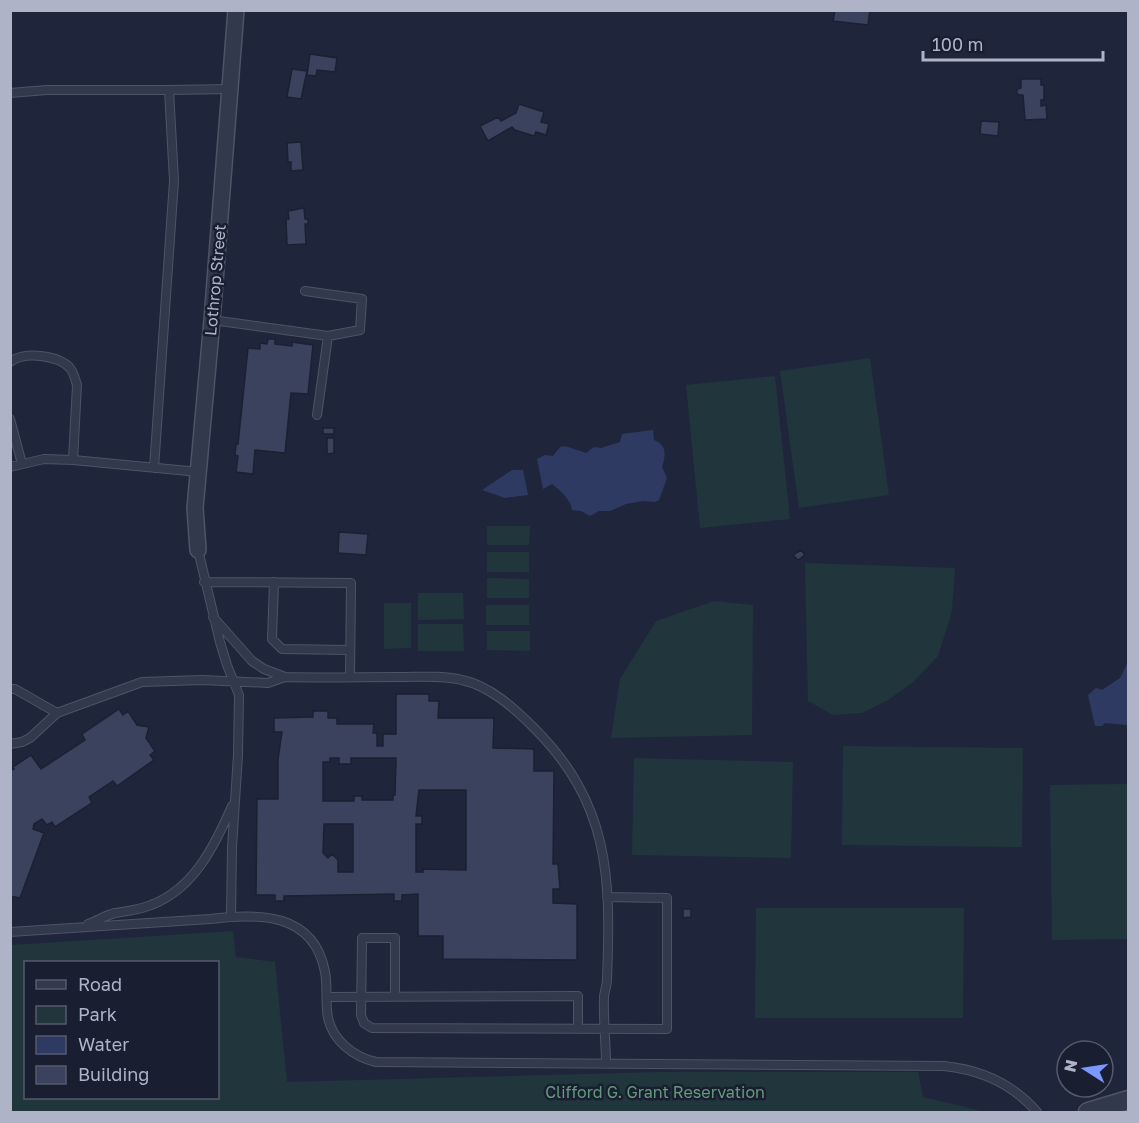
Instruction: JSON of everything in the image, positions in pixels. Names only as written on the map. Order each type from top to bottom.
[{"type":"street","name":"Lothrop Street","points":[[198,550],[195,515],[236,10]]},
{"type":"street","points":[[1088,1113],[1128,1100]]},
{"type":"lane","points":[[10,93],[47,90],[230,89]]},
{"type":"lane","points":[[154,468],[174,181],[169,90]]},
{"type":"lane","points":[[212,321],[328,336],[360,330],[362,299],[305,291]]},
{"type":"lane","points":[[317,415],[328,336]]},
{"type":"lane","points":[[10,362],[26,356],[55,359],[68,366],[74,374],[77,385],[72,460]]},
{"type":"lane","points":[[10,419],[22,464]]},
{"type":"lane","points":[[10,467],[44,459],[199,472]]},
{"type":"lane","points":[[198,550],[213,617],[240,702],[232,847],[231,916]]},
{"type":"lane","points":[[204,582],[351,583],[350,677]]},
{"type":"lane","points":[[274,582],[272,639],[282,649],[350,650]]},
{"type":"lane","points":[[213,617],[252,661],[264,669],[285,677]]},
{"type":"lane","points":[[10,744],[30,738],[57,713],[110,692],[147,681],[268,683],[285,677],[427,677],[461,679],[484,689],[513,708],[552,746],[580,786],[600,837],[607,897],[607,981],[604,1000],[606,1064]]},
{"type":"lane","points":[[12,687],[57,713]]},
{"type":"lane","points":[[82,927],[112,914],[153,905],[177,890],[190,878],[208,854],[235,799]]},
{"type":"lane","points":[[395,996],[394,938],[362,938],[361,1018],[366,1025],[372,1028],[667,1029],[667,898],[607,897]]},
{"type":"lane","points":[[10,932],[210,920],[231,916],[267,916],[286,921],[302,932],[320,955],[326,974],[328,1018],[335,1034],[346,1048],[368,1060],[385,1063],[952,1066],[1001,1081],[1020,1094],[1037,1113]]},
{"type":"lane","points":[[327,997],[578,996],[578,1029]]},
{"type":"green space","points":[[870,358],[889,495],[799,508],[780,371]]},
{"type":"green space","points":[[775,376],[790,519],[700,528],[686,385]]},
{"type":"green space","points":[[487,526],[530,526],[529,545],[487,545]]},
{"type":"green space","points":[[487,552],[529,552],[529,572],[487,572]]},
{"type":"green space","points":[[805,563],[955,568],[952,611],[938,656],[912,683],[888,700],[862,713],[833,715],[808,701]]},
{"type":"green space","points":[[487,578],[529,579],[529,598],[487,598]]},
{"type":"green space","points":[[418,593],[463,593],[464,619],[418,620]]},
{"type":"green space","points":[[714,601],[753,605],[752,735],[611,738],[620,679],[656,621]]},
{"type":"green space","points":[[384,603],[411,603],[411,648],[384,649]]},
{"type":"green space","points":[[486,605],[529,605],[529,625],[486,625]]},
{"type":"green space","points":[[418,624],[463,624],[464,651],[418,651]]},
{"type":"green space","points":[[487,631],[530,631],[530,651],[487,650]]},
{"type":"green space","points":[[843,746],[1023,748],[1022,847],[842,845]]},
{"type":"green space","points":[[634,758],[793,762],[791,858],[632,855]]},
{"type":"green space","points":[[1127,784],[1128,939],[1052,940],[1050,785]]},
{"type":"green space","points":[[756,908],[964,908],[963,1018],[755,1018]]},
{"type":"green space","name":"Clifford G. Grant Reservation","points":[[233,931],[236,957],[275,962],[287,1082],[662,1072],[918,1072],[923,1097],[986,1112],[11,1112],[11,945]]},
{"type":"water","points":[[653,430],[654,440],[661,445],[664,451],[662,467],[667,478],[659,500],[626,504],[610,511],[599,511],[590,516],[581,511],[572,510],[562,492],[552,484],[543,489],[537,459],[545,455],[553,456],[560,447],[565,446],[586,453],[594,447],[601,448],[620,442],[622,434]]},
{"type":"water","points":[[512,470],[523,470],[528,495],[505,498],[482,490]]},
{"type":"water","points":[[1128,662],[1128,725],[1105,723],[1102,726],[1095,726],[1088,695],[1096,688],[1102,690],[1120,678]]},
{"type":"building","points":[[835,10],[870,10],[868,25],[833,21]]},
{"type":"building","points":[[310,54],[337,58],[335,72],[317,70],[316,76],[307,75]]},
{"type":"building","points":[[292,69],[307,71],[301,99],[287,97]]},
{"type":"building","points":[[1021,79],[1041,79],[1041,85],[1044,85],[1044,100],[1041,100],[1041,106],[1046,105],[1047,119],[1025,120],[1023,95],[1016,92],[1021,88]]},
{"type":"building","points":[[519,104],[544,112],[541,122],[549,124],[546,135],[536,132],[534,136],[512,127],[488,141],[480,126],[498,117],[501,121],[516,113]]},
{"type":"building","points":[[981,121],[999,122],[998,136],[980,134]]},
{"type":"building","points":[[301,142],[303,170],[291,171],[287,143]]},
{"type":"building","points":[[304,208],[305,219],[308,219],[308,224],[305,224],[306,244],[287,245],[288,211]]},
{"type":"building","points":[[268,339],[275,339],[275,344],[292,346],[292,342],[313,345],[308,394],[291,393],[285,453],[255,450],[253,474],[236,472],[238,456],[235,455],[236,444],[238,444],[248,348],[260,349],[260,343],[267,344]]},
{"type":"building","points":[[323,428],[334,428],[334,434],[323,434]]},
{"type":"building","points":[[327,438],[334,438],[334,453],[327,454]]},
{"type":"building","points":[[339,532],[368,534],[366,555],[338,553]]},
{"type":"building","points":[[801,550],[805,555],[798,560],[793,555]]},
{"type":"building","points":[[396,694],[429,694],[429,701],[439,701],[438,718],[494,718],[493,748],[534,749],[534,771],[554,771],[553,864],[558,864],[560,889],[553,889],[553,903],[577,904],[577,960],[443,959],[443,936],[418,936],[418,894],[402,895],[402,901],[394,901],[394,894],[284,896],[284,901],[275,901],[275,895],[256,895],[257,799],[278,799],[278,759],[282,732],[274,732],[274,718],[313,717],[313,711],[328,711],[328,718],[337,718],[337,724],[374,724],[373,733],[377,733],[377,746],[383,746],[383,734],[396,734]],"holes":[[[330,758],[339,758],[339,764],[351,764],[351,758],[396,758],[393,800],[362,800],[362,796],[354,796],[354,801],[323,801],[323,762],[330,762]],[[419,790],[466,790],[466,870],[423,869],[423,872],[416,872],[416,824],[422,824],[422,816],[416,816]],[[324,824],[353,824],[353,872],[338,872],[338,860],[332,854],[328,858],[323,853]]]},
{"type":"building","points":[[119,709],[123,715],[128,711],[137,725],[149,727],[146,738],[155,751],[150,755],[154,760],[117,786],[113,781],[89,797],[92,803],[55,827],[52,822],[47,825],[42,819],[34,824],[33,829],[44,833],[20,898],[10,896],[10,771],[31,755],[41,769],[85,740],[82,734]]},
{"type":"building","points":[[683,909],[691,909],[691,917],[683,918]]}]
